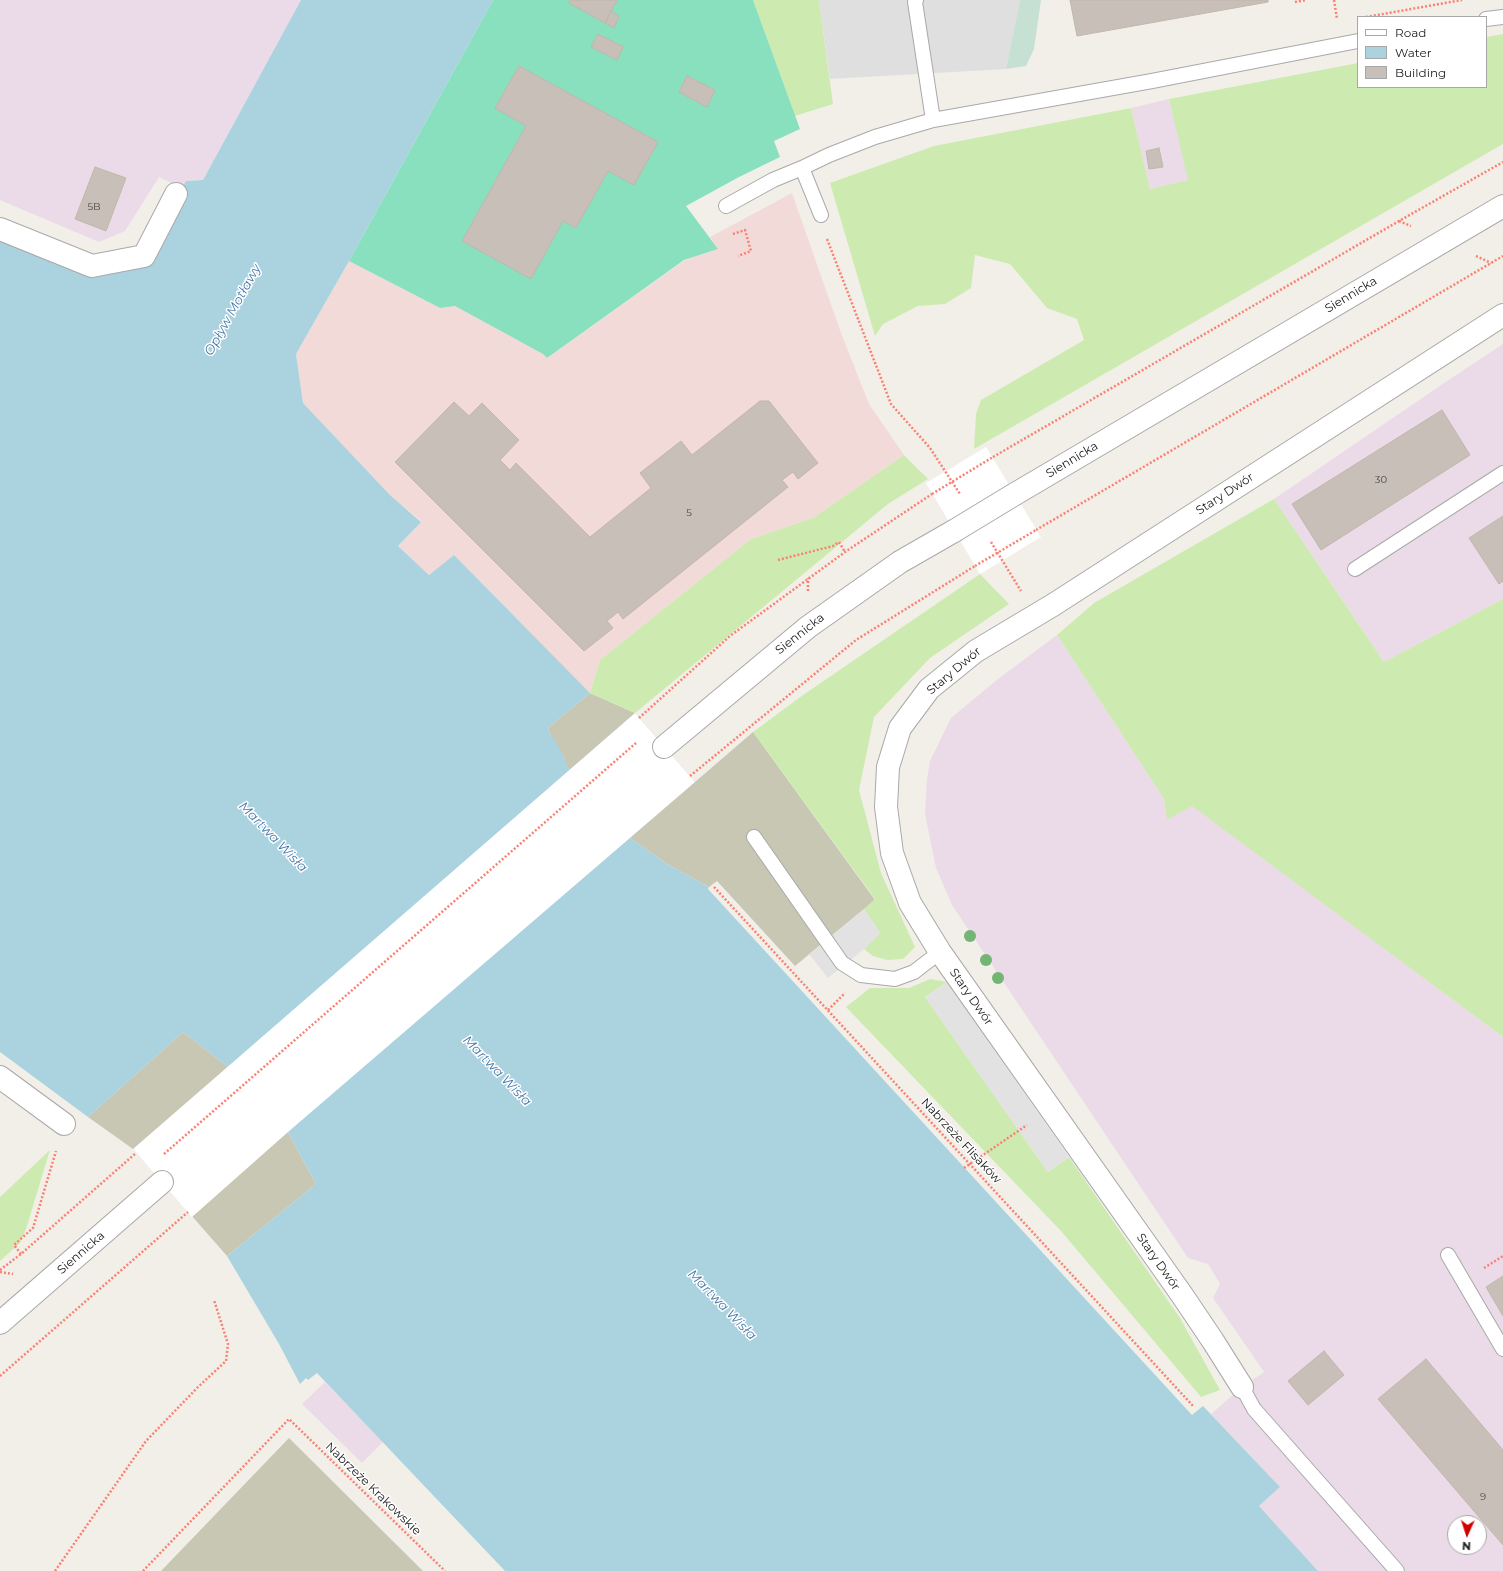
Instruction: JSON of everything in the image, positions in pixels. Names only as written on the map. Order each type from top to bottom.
[{"type":"street","points":[[0,229],[92,266],[144,256],[176,194]]},
{"type":"street","name":"Siennicka","points":[[664,747],[808,627],[900,562],[1503,206]]},
{"type":"street","name":"Stary Dwór","points":[[1242,1388],[1186,1301],[940,952],[910,903],[892,853],[886,807],[888,767],[900,728],[929,689],[976,651],[1035,615],[1503,315]]},
{"type":"street","points":[[0,1077],[64,1124]]},
{"type":"street","name":"Siennicka","points":[[0,1323],[162,1182]]},
{"type":"lane","points":[[916,0],[915,2],[933,120]]},
{"type":"lane","points":[[1487,20],[1503,17]]},
{"type":"lane","points":[[726,206],[773,180],[829,155],[875,137],[933,120],[1152,81],[1357,41]]},
{"type":"lane","points":[[802,168],[821,216]]},
{"type":"lane","points":[[1355,569],[1503,473]]},
{"type":"lane","points":[[754,837],[842,963],[861,975],[895,979],[914,972],[940,952]]},
{"type":"lane","points":[[1448,1255],[1503,1349]]},
{"type":"lane","points":[[1242,1388],[1254,1409],[1397,1571]]},
{"type":"path","points":[[1295,2],[1306,0]]},
{"type":"path","points":[[1371,16],[1462,0]]},
{"type":"path","points":[[639,718],[730,636],[845,552],[932,494],[1399,221],[1503,162]]},
{"type":"path","points":[[821,216],[829,248],[891,404],[930,448],[964,500]]},
{"type":"path","points":[[733,234],[745,230],[751,251],[738,256]]},
{"type":"path","points":[[690,776],[856,640],[975,566],[1503,256]]},
{"type":"path","points":[[989,539],[1035,615]]},
{"type":"path","points":[[778,560],[833,546],[839,542],[845,552]]},
{"type":"path","points":[[161,1157],[639,740]]},
{"type":"path","name":"Nabrzeże Flisaków","points":[[714,887],[1194,1407]]},
{"type":"path","points":[[964,1168],[1050,1109]]},
{"type":"path","points":[[21,1254],[14,1245],[33,1228],[57,1147]]},
{"type":"path","points":[[0,1270],[21,1254],[136,1153]]},
{"type":"path","points":[[0,1376],[188,1212]]},
{"type":"path","points":[[55,1571],[146,1441],[198,1387],[226,1361],[228,1344],[214,1300]]},
{"type":"path","name":"Nabrzeże Krakowskie","points":[[143,1571],[289,1419],[445,1571]]},
{"type":"shaded area","points":[[0,0],[301,0],[203,180],[186,181],[182,188],[159,177],[125,231],[99,242],[0,200]]},
{"type":"shaded area","points":[[819,0],[1020,0],[1006,69],[830,79]]},
{"type":"shaded area","points":[[1020,0],[1041,0],[1034,49],[1026,66],[1006,69]]},
{"type":"shaded area","points":[[1169,99],[1189,180],[1150,189],[1131,108]]},
{"type":"shaded area","points":[[792,193],[841,333],[869,404],[904,455],[813,518],[751,539],[600,660],[590,693],[454,555],[429,575],[398,546],[421,521],[390,495],[303,403],[296,354],[349,261],[440,308],[455,306],[543,354],[547,358],[685,260],[718,249],[710,237]]},
{"type":"shaded area","points":[[1503,344],[1503,599],[1384,662],[1274,499]]},
{"type":"shaded area","points":[[1057,635],[1164,799],[1167,820],[1192,805],[1503,1037],[1503,1571],[1318,1571],[1259,1506],[1280,1487],[1211,1414],[1242,1387],[1264,1372],[1213,1298],[1220,1284],[1208,1264],[1188,1258],[952,905],[936,868],[925,814],[927,779],[930,761],[951,718],[998,679]]},
{"type":"shaded area","points":[[590,693],[635,713],[695,782],[753,732],[875,900],[795,966],[717,881],[709,887],[667,864],[630,838],[570,771],[563,759],[565,758],[551,737],[548,728]]},
{"type":"shaded area","points":[[864,909],[880,933],[864,949],[828,978],[809,954]]},
{"type":"shaded area","points":[[947,982],[1069,1157],[1048,1172],[925,997]]},
{"type":"shaded area","points":[[183,1032],[236,1073],[288,1132],[316,1184],[227,1256],[133,1149],[88,1117]]},
{"type":"shaded area","points":[[325,1382],[383,1442],[362,1463],[302,1404]]},
{"type":"shaded area","points":[[289,1438],[423,1571],[161,1571]]},
{"type":"green space","points":[[493,0],[753,0],[800,129],[774,141],[780,157],[739,177],[686,206],[718,249],[684,260],[547,358],[543,354],[455,306],[440,308],[349,261]]},
{"type":"green space","points":[[753,0],[819,0],[833,104],[795,116]]},
{"type":"green space","points":[[1503,34],[1503,144],[974,449],[976,414],[981,400],[1084,340],[1077,319],[1047,308],[1010,264],[975,255],[971,288],[945,304],[918,306],[883,324],[875,336],[830,183],[934,146],[1131,108],[1150,189],[1188,180],[1169,99],[1357,63],[1357,88],[1487,88],[1487,37]]},
{"type":"green space","points":[[904,455],[928,479],[888,504],[635,713],[590,693],[600,660],[751,539],[813,518]]},
{"type":"green space","points":[[1274,499],[1384,662],[1503,599],[1503,1037],[1192,806],[1167,820],[1164,799],[1057,635],[1094,603]]},
{"type":"green space","points":[[980,574],[1009,604],[930,658],[874,717],[859,790],[881,873],[915,947],[903,959],[887,960],[873,956],[864,949],[880,933],[864,909],[875,899],[753,732],[803,695]]},
{"type":"green space","points":[[930,979],[947,982],[925,997],[1048,1172],[1069,1157],[1180,1318],[1220,1390],[1201,1397],[1061,1231],[846,1007],[870,988],[909,988]]},
{"type":"green space","points":[[50,1150],[26,1229],[20,1243],[0,1261],[0,1197]]},
{"type":"water","points":[[301,0],[493,0],[296,354],[303,403],[390,495],[421,522],[398,546],[429,575],[454,555],[590,693],[548,728],[551,737],[554,739],[565,758],[564,759],[570,771],[630,838],[667,864],[709,887],[708,889],[1192,1415],[1203,1406],[1280,1487],[1259,1506],[1318,1571],[505,1571],[317,1373],[308,1380],[306,1378],[300,1384],[279,1344],[227,1256],[316,1184],[288,1132],[281,1126],[236,1073],[183,1032],[88,1117],[0,1052],[0,235],[92,272],[150,259],[187,191],[182,188],[186,181],[203,180]]},
{"type":"pier","points":[[986,447],[1041,537],[980,574],[926,483]]},
{"type":"pier","points":[[635,713],[695,782],[288,1132],[192,1217],[133,1149]]},
{"type":"building","points":[[570,0],[617,0],[605,23],[569,3]]},
{"type":"building","points":[[1070,0],[1268,0],[1268,2],[1077,36]]},
{"type":"building","points":[[611,11],[619,16],[614,28],[605,23]]},
{"type":"building","points":[[598,34],[623,47],[617,60],[591,47]]},
{"type":"building","points":[[519,66],[658,142],[634,185],[608,171],[576,228],[563,221],[531,279],[462,241],[526,126],[495,108]]},
{"type":"building","points":[[687,76],[715,90],[707,107],[679,92]]},
{"type":"building","points":[[1159,148],[1163,167],[1149,169],[1146,151]]},
{"type":"building","points":[[95,167],[126,178],[106,231],[75,219]]},
{"type":"building","points":[[760,401],[769,401],[818,463],[798,479],[793,472],[782,480],[788,487],[623,619],[618,612],[607,621],[613,628],[584,651],[395,462],[454,402],[469,416],[482,403],[519,440],[500,460],[510,470],[516,463],[590,537],[651,488],[640,473],[681,441],[692,455]]},
{"type":"building","points":[[1442,410],[1470,455],[1321,550],[1292,504]]},
{"type":"building","points":[[1503,516],[1503,581],[1499,584],[1469,538]]},
{"type":"building","points":[[1503,1276],[1503,1316],[1486,1287]]},
{"type":"building","points":[[1324,1351],[1344,1375],[1308,1405],[1288,1381]]},
{"type":"building","points":[[1426,1359],[1503,1450],[1503,1545],[1487,1526],[1487,1515],[1477,1515],[1378,1399]]},
{"type":"water label","name":"Opływ Motławy","points":[[233,310]]},
{"type":"water label","name":"Martwa Wisła","points":[[273,837]]},
{"type":"water label","name":"Martwa Wisła","points":[[497,1071]]},
{"type":"water label","name":"Martwa Wisła","points":[[722,1305]]}]
